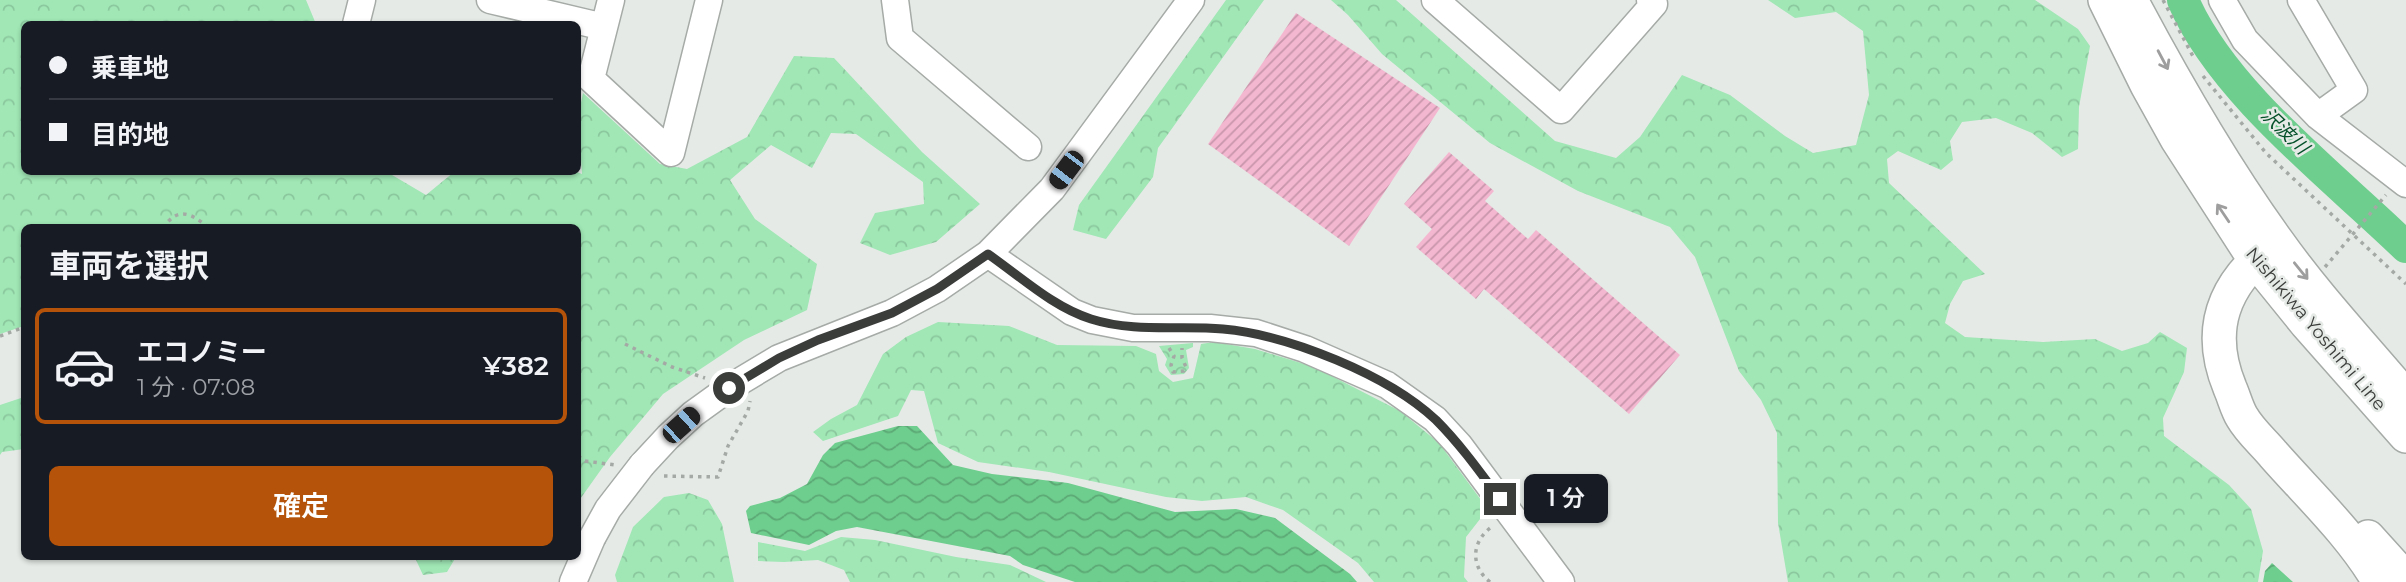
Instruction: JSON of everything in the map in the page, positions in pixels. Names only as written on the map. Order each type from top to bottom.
[{"type":"main road","name":"Nishikiwa Yoshimi Line","points":[[2105,0],[2177,139],[2266,251],[2406,397]]},
{"type":"main road","name":"Nishikiwa Yoshimi Line","points":[[2131,0],[2174,80],[2229,170],[2266,251],[2306,323],[2406,436]]},
{"type":"main road","points":[[2266,251],[2239,279],[2226,300],[2220,319],[2219,355],[2225,376],[2242,417],[2371,568],[2378,582]]},
{"type":"main road","points":[[2225,376],[2265,426],[2406,579]]},
{"type":"street","points":[[357,21],[362,0]]},
{"type":"street","points":[[490,0],[514,15],[559,21]]},
{"type":"street","points":[[611,0],[591,79],[671,153],[709,0]]},
{"type":"street","points":[[895,0],[900,38],[1028,148]]},
{"type":"street","points":[[573,582],[608,509],[653,471],[668,436],[693,414],[729,388],[779,358],[818,340],[892,313],[937,289],[988,254],[1052,189],[1191,0]]},
{"type":"street","points":[[1446,3],[1561,110],[1654,4],[1650,0]]},
{"type":"street","points":[[2222,0],[2245,40],[2318,116],[2395,190]]},
{"type":"street","points":[[2301,0],[2354,89],[2318,116]]},
{"type":"street","points":[[581,24],[604,27]]},
{"type":"street","points":[[988,254],[1072,312],[1093,320],[1133,328],[1210,328],[1256,333],[1306,349],[1387,385],[1435,419],[1460,445],[1561,582]]},
{"type":"path","points":[[2164,0],[2203,76],[2266,153],[2406,284]]},
{"type":"path","points":[[2321,272],[2356,228],[2395,190]]},
{"type":"path","points":[[166,224],[171,216],[181,214],[197,218],[204,224]]},
{"type":"path","points":[[0,335],[21,328]]},
{"type":"path","points":[[1165,343],[1172,351],[1171,368],[1173,372],[1177,372],[1184,371],[1186,367],[1181,353],[1185,342]]},
{"type":"path","points":[[625,344],[672,367],[729,388]]},
{"type":"path","points":[[653,471],[718,477],[728,446],[748,411],[756,371]]},
{"type":"path","points":[[581,458],[615,466]]},
{"type":"path","points":[[1490,582],[1480,571],[1476,546],[1480,537],[1501,520]]},
{"type":"green space","points":[[0,0],[306,0],[315,21],[21,21],[21,175],[392,175],[426,195],[450,175],[581,175],[583,93],[660,164],[687,169],[747,137],[794,56],[834,58],[922,152],[980,204],[936,242],[890,255],[860,243],[875,213],[924,204],[923,182],[856,134],[831,133],[812,168],[771,145],[730,180],[755,219],[817,264],[807,310],[744,340],[663,394],[610,457],[581,498],[581,224],[21,224],[21,327],[0,334]]},
{"type":"green space","points":[[1226,0],[1264,0],[1158,148],[1153,177],[1106,239],[1073,230],[1079,205]]},
{"type":"green space","points":[[1331,0],[1396,0],[1555,141],[1616,158],[1640,137],[1682,75],[1730,95],[1785,136],[1813,153],[1856,145],[1869,95],[1863,31],[1836,12],[1795,18],[1768,0],[2035,0],[2078,29],[2090,46],[2079,107],[2078,149],[2062,157],[2032,133],[1996,118],[1962,122],[1950,141],[1953,160],[1941,170],[1898,151],[1887,159],[1889,183],[1985,274],[1963,281],[1950,304],[1945,323],[1965,337],[2043,342],[2095,339],[2122,351],[2148,343],[2160,332],[2187,348],[2184,372],[2163,418],[2164,436],[2229,485],[2251,509],[2263,551],[2258,582],[1788,582],[1778,523],[1777,433],[1761,400],[1739,371],[1695,257],[1670,227],[1578,191],[1490,143],[1382,54]]},
{"type":"green space","points":[[938,322],[1009,326],[1057,345],[1136,346],[1156,354],[1159,371],[1173,382],[1193,378],[1201,344],[1214,342],[1255,349],[1314,367],[1400,411],[1439,443],[1481,500],[1484,514],[1466,537],[1464,577],[1468,582],[1374,582],[1358,563],[1283,510],[1246,497],[1202,501],[1166,497],[1049,472],[978,462],[938,443],[924,391],[911,390],[898,416],[823,441],[813,432],[857,405],[883,354],[906,337]]},
{"type":"green space","points":[[1193,343],[1193,347],[1186,350],[1189,368],[1184,374],[1171,375],[1165,365],[1167,359],[1159,346]]},
{"type":"green space","points":[[21,398],[21,449],[2,452],[0,455],[0,405]]},
{"type":"green space","points":[[689,493],[708,500],[722,524],[734,582],[617,582],[615,575],[633,527],[664,497]]},
{"type":"green space","points":[[841,537],[875,540],[1010,565],[1046,582],[850,582],[844,570],[818,560],[758,561],[758,542],[805,551]]},
{"type":"green space","points":[[416,560],[454,560],[447,572],[423,575]]},
{"type":"water","points":[[898,426],[917,426],[953,465],[992,474],[1068,483],[1175,512],[1236,509],[1275,518],[1357,582],[1075,582],[1023,565],[1010,556],[857,527],[836,531],[809,545],[751,533],[746,511],[750,506],[780,498],[807,484],[823,455],[835,443]]},
{"type":"water","points":[[2272,563],[2293,582],[2263,582],[2265,571]]},
{"type":"building","points":[[1296,13],[1440,108],[1349,246],[1208,144]]},
{"type":"building","points":[[1449,152],[1494,191],[1485,201],[1528,239],[1536,230],[1680,355],[1629,414],[1484,289],[1476,299],[1416,247],[1432,229],[1404,204]]},
{"type":"waterway","name":"沢波川","points":[[2183,0],[2201,34],[2224,68],[2252,100],[2282,132],[2406,247]]},
{"type":"route","points":[[729,388],[779,358],[818,340],[892,313],[937,289],[988,254],[1072,312],[1093,320],[1133,328],[1210,328],[1256,333],[1306,349],[1360,371],[1387,385],[1435,419],[1460,445],[1500,499]]}]
